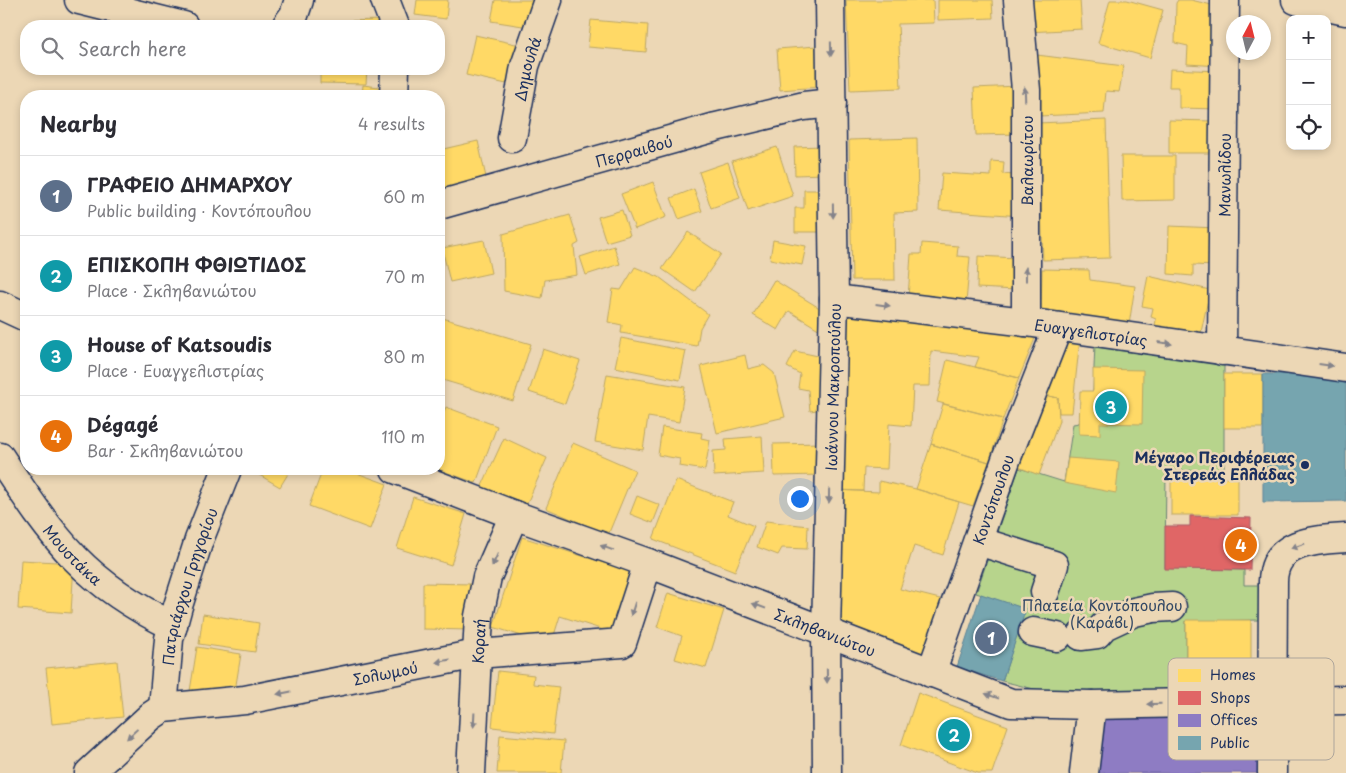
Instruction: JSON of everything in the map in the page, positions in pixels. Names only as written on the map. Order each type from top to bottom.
[{"type":"street","points":[[79,0],[160,20]]},
{"type":"street","points":[[290,20],[299,0]]},
{"type":"street","points":[[385,0],[393,20]]},
{"type":"street","name":"Δημουλά","points":[[512,138],[525,66],[548,0]]},
{"type":"street","name":"Ιωάννου Μακροπούλου","points":[[828,773],[826,632],[834,298],[830,0]]},
{"type":"street","name":"Βαλαωρίτου","points":[[1018,0],[1026,90],[1026,322]]},
{"type":"street","name":"Μανωλίδου","points":[[1222,351],[1225,0]]},
{"type":"street","points":[[1296,0],[1346,11]]},
{"type":"street","points":[[394,90],[395,75]]},
{"type":"street","name":"Περραιβού","points":[[445,203],[716,127],[804,106],[832,103]]},
{"type":"street","name":"Ευαγγελιστρίας","points":[[834,298],[1026,322],[1346,368]]},
{"type":"street","points":[[0,305],[20,314]]},
{"type":"street","name":"Κοντόπουλου","points":[[931,673],[1007,457],[1058,327]]},
{"type":"street","name":"Μουστάκα","points":[[0,457],[50,529],[76,559],[144,612],[172,626]]},
{"type":"street","name":"Πατριάρχου Γρηγορίου","points":[[163,708],[169,639],[172,626],[199,540],[225,475]]},
{"type":"street","name":"Σκληβανιώτου","points":[[411,475],[514,515],[648,563],[1012,703],[1092,705],[1168,704]]},
{"type":"street","name":"Κοραή","points":[[471,773],[479,616],[487,577],[514,515]]},
{"type":"street","points":[[1272,658],[1273,578],[1278,559],[1290,548],[1309,542],[1346,538]]},
{"type":"street","points":[[978,541],[1054,565],[1045,592]]},
{"type":"street","name":"Σολωμού","points":[[163,708],[246,700],[477,654],[622,643],[648,563]]},
{"type":"street","points":[[1057,635],[1097,634],[1104,626],[1134,612],[1172,607]]},
{"type":"street","points":[[1084,773],[1092,705]]},
{"type":"street","points":[[89,772],[151,716],[163,708]]},
{"type":"street","points":[[1272,760],[1272,773]]},
{"type":"green space","name":"Πλατεία Κοντόπουλου (Καράβι)","points":[[1095,344],[1224,360],[1224,470],[1166,471],[1165,568],[1244,570],[1244,585],[1259,585],[1259,620],[1186,621],[1186,658],[1168,658],[1168,690],[1056,691],[1038,690],[1002,681],[1025,609],[976,593],[1019,468],[1064,482],[1073,424],[1079,423],[1093,391]]},
{"type":"building: Homes","points":[[417,0],[448,0],[446,19],[415,15]]},
{"type":"building: Homes","points":[[495,0],[534,0],[529,27],[491,21]]},
{"type":"building: Homes","points":[[846,0],[933,0],[934,23],[898,24],[901,88],[850,90]]},
{"type":"building: Homes","points":[[938,0],[992,0],[993,18],[938,20]]},
{"type":"building: Homes","points":[[1027,0],[1080,0],[1082,29],[1028,32]]},
{"type":"building: Homes","points":[[1110,0],[1127,0],[1163,10],[1150,58],[1098,43]]},
{"type":"building: Homes","points":[[1178,0],[1191,0],[1220,7],[1220,66],[1187,64],[1188,46],[1175,43],[1176,3]]},
{"type":"building: Homes","points":[[591,20],[648,25],[646,52],[588,47]]},
{"type":"building: Homes","points":[[475,35],[520,45],[511,85],[466,75]]},
{"type":"building: Homes","points":[[817,46],[820,87],[780,90],[777,49]]},
{"type":"building: Homes","points":[[1037,55],[1124,66],[1119,92],[1106,91],[1104,113],[1039,116]]},
{"type":"building: Homes","points":[[1170,69],[1220,71],[1219,109],[1179,108],[1179,87],[1169,87]]},
{"type":"building: Homes","points":[[320,75],[367,75],[366,84],[320,83]]},
{"type":"building: Homes","points":[[363,85],[387,88],[387,90],[363,90]]},
{"type":"building: Homes","points":[[1018,86],[1020,134],[976,135],[974,88]]},
{"type":"building: Homes","points":[[1106,120],[1110,258],[1043,260],[1038,123]]},
{"type":"building: Homes","points":[[1169,120],[1213,121],[1213,153],[1169,153]]},
{"type":"building: Homes","points":[[917,138],[918,212],[894,213],[895,280],[852,280],[849,140]]},
{"type":"building: Homes","points":[[478,141],[487,182],[445,191],[445,149]]},
{"type":"building: Homes","points":[[823,146],[824,174],[795,175],[794,147]]},
{"type":"building: Homes","points":[[777,147],[793,196],[748,211],[732,161]]},
{"type":"building: Homes","points":[[1121,156],[1175,156],[1175,200],[1122,201]]},
{"type":"building: Homes","points":[[991,161],[1004,162],[1003,174],[1024,176],[1021,216],[939,210],[942,173],[991,176]]},
{"type":"building: Homes","points":[[728,162],[740,198],[711,208],[699,172]]},
{"type":"building: Homes","points":[[653,182],[666,217],[635,229],[621,194]]},
{"type":"building: Homes","points":[[694,189],[702,211],[679,219],[671,198]]},
{"type":"building: Homes","points":[[804,190],[824,190],[824,232],[795,232],[795,208],[804,208]]},
{"type":"building: Homes","points":[[622,210],[630,235],[606,242],[598,217]]},
{"type":"building: Homes","points":[[570,215],[579,243],[574,246],[577,275],[545,280],[542,298],[504,291],[503,234]]},
{"type":"building: Homes","points":[[1169,226],[1217,228],[1215,266],[1193,265],[1193,276],[1168,274]]},
{"type":"building: Homes","points":[[688,232],[721,254],[695,292],[662,269]]},
{"type":"building: Homes","points":[[484,240],[491,273],[450,282],[445,261],[445,247]]},
{"type":"building: Homes","points":[[773,240],[806,246],[802,265],[770,259]]},
{"type":"building: Homes","points":[[922,243],[958,246],[957,256],[970,257],[966,303],[908,298],[911,254],[921,254]]},
{"type":"building: Homes","points":[[614,246],[620,264],[586,275],[580,257]]},
{"type":"building: Homes","points":[[978,256],[1017,258],[1016,290],[977,288]]},
{"type":"building: Homes","points":[[635,267],[659,277],[708,314],[700,328],[697,346],[621,333],[622,325],[608,322],[613,289],[621,290]]},
{"type":"building: Homes","points":[[1042,269],[1089,270],[1090,280],[1135,286],[1129,325],[1041,313]]},
{"type":"building: Homes","points":[[1148,276],[1210,290],[1200,337],[1155,327],[1156,319],[1151,317],[1153,308],[1142,306]]},
{"type":"building: Homes","points":[[774,280],[826,312],[825,333],[789,311],[778,330],[753,315]]},
{"type":"building: Homes","points":[[839,308],[1038,331],[1019,378],[975,367],[979,357],[931,351],[930,386],[913,386],[911,426],[889,424],[887,469],[864,468],[863,491],[835,490]]},
{"type":"building: Homes","points":[[445,319],[531,344],[513,401],[445,381]]},
{"type":"building: Homes","points":[[1063,334],[1080,338],[1072,413],[1059,413],[1058,398],[1040,394]]},
{"type":"building: Homes","points":[[621,338],[686,351],[680,380],[615,367]]},
{"type":"building: Homes","points":[[543,349],[580,361],[565,404],[529,392]]},
{"type":"building: Homes","points":[[795,351],[818,356],[823,409],[810,411],[808,390],[798,388],[800,374],[787,367]]},
{"type":"building: Homes","points":[[745,355],[748,369],[764,365],[774,373],[785,417],[717,433],[701,366]]},
{"type":"building: Homes","points":[[947,360],[1019,378],[1003,419],[937,402]]},
{"type":"building: Homes","points":[[1093,369],[1143,370],[1142,424],[1100,423],[1100,435],[1079,434],[1080,391],[1093,391]]},
{"type":"building: Homes","points":[[607,374],[685,387],[679,422],[648,417],[643,450],[595,442]]},
{"type":"building: Homes","points":[[1224,374],[1263,374],[1263,428],[1224,428]]},
{"type":"building: Homes","points":[[1040,394],[1058,398],[1059,421],[1039,475],[1013,465]]},
{"type":"building: Homes","points":[[943,404],[1003,419],[989,462],[931,444]]},
{"type":"building: Homes","points":[[446,407],[497,426],[476,483],[445,472]]},
{"type":"building: Homes","points":[[662,427],[702,433],[701,438],[710,440],[705,470],[679,466],[680,459],[658,455]]},
{"type":"building: Homes","points":[[762,436],[764,473],[714,476],[713,451],[726,450],[725,439]]},
{"type":"building: Homes","points":[[504,438],[547,458],[525,508],[481,488]]},
{"type":"building: Homes","points":[[573,443],[635,470],[608,535],[546,508]]},
{"type":"building: Homes","points":[[822,443],[823,475],[774,476],[773,444]]},
{"type":"building: Homes","points":[[931,444],[989,462],[973,506],[916,489]]},
{"type":"building: Homes","points":[[1068,458],[1119,462],[1116,493],[1064,483]]},
{"type":"building: Homes","points":[[259,475],[287,475],[280,487]]},
{"type":"building: Homes","points":[[321,475],[362,475],[387,484],[370,529],[309,506]]},
{"type":"building: Homes","points":[[1171,477],[1238,478],[1238,515],[1171,515]]},
{"type":"building: Homes","points":[[676,480],[733,502],[728,515],[754,526],[735,571],[653,539]]},
{"type":"building: Homes","points":[[879,481],[916,489],[959,502],[943,555],[914,546],[900,589],[948,601],[929,657],[833,619],[835,490],[879,492]]},
{"type":"building: Homes","points":[[637,496],[660,505],[653,523],[630,514]]},
{"type":"building: Homes","points":[[413,497],[466,514],[451,565],[397,548]]},
{"type":"building: Homes","points":[[766,521],[808,526],[807,549],[782,548],[778,555],[757,547]]},
{"type":"building: Homes","points":[[522,537],[633,572],[613,633],[560,616],[551,645],[493,627]]},
{"type":"building: Homes","points":[[21,560],[74,563],[71,613],[18,609]]},
{"type":"building: Homes","points":[[423,583],[471,584],[470,630],[423,629]]},
{"type":"building: Homes","points":[[668,593],[724,610],[706,668],[675,659],[682,636],[657,627]]},
{"type":"building: Homes","points":[[203,614],[259,623],[255,652],[199,644]]},
{"type":"building: Homes","points":[[1186,620],[1251,620],[1251,658],[1186,658]]},
{"type":"building: Homes","points":[[197,647],[241,654],[234,697],[190,691]]},
{"type":"building: Homes","points":[[117,661],[123,717],[52,724],[46,668]]},
{"type":"building: Homes","points":[[498,671],[534,675],[533,684],[559,687],[553,734],[492,727]]},
{"type":"building: Homes","points":[[918,693],[1008,726],[992,773],[978,773],[901,745]]},
{"type":"building: Homes","points":[[500,735],[564,741],[561,773],[497,773]]},
{"type":"building: Shops","points":[[1190,516],[1251,518],[1250,570],[1165,569],[1165,526],[1190,526]]},
{"type":"building: Offices","points":[[1168,718],[1168,760],[1259,760],[1259,773],[1095,773],[1097,719]]},
{"type":"building: Public","name":"Μέγαρο Περιφέρειας Στερεάς Ελλάδας","points":[[1263,374],[1346,374],[1346,501],[1263,502]]},
{"type":"building: Public","points":[[981,594],[1026,609],[1002,681],[957,667]]},
{"type":"place","name":"House of Katsoudis","points":[[1111,407]]},
{"type":"place","name":"Μέγαρο Περιφέρειας Στερεάς Ελλάδας","points":[[1305,465]]},
{"type":"place","name":"Dégagé","points":[[1241,545]]},
{"type":"place","name":"ΓΡΑΦΕΙΟ ΔΗΜΑΡΧΟΥ","points":[[991,638]]},
{"type":"place","name":"ΕΠΙΣΚΟΠΗ ΦΘΙΩΤΙΔΟΣ","points":[[954,735]]}]
